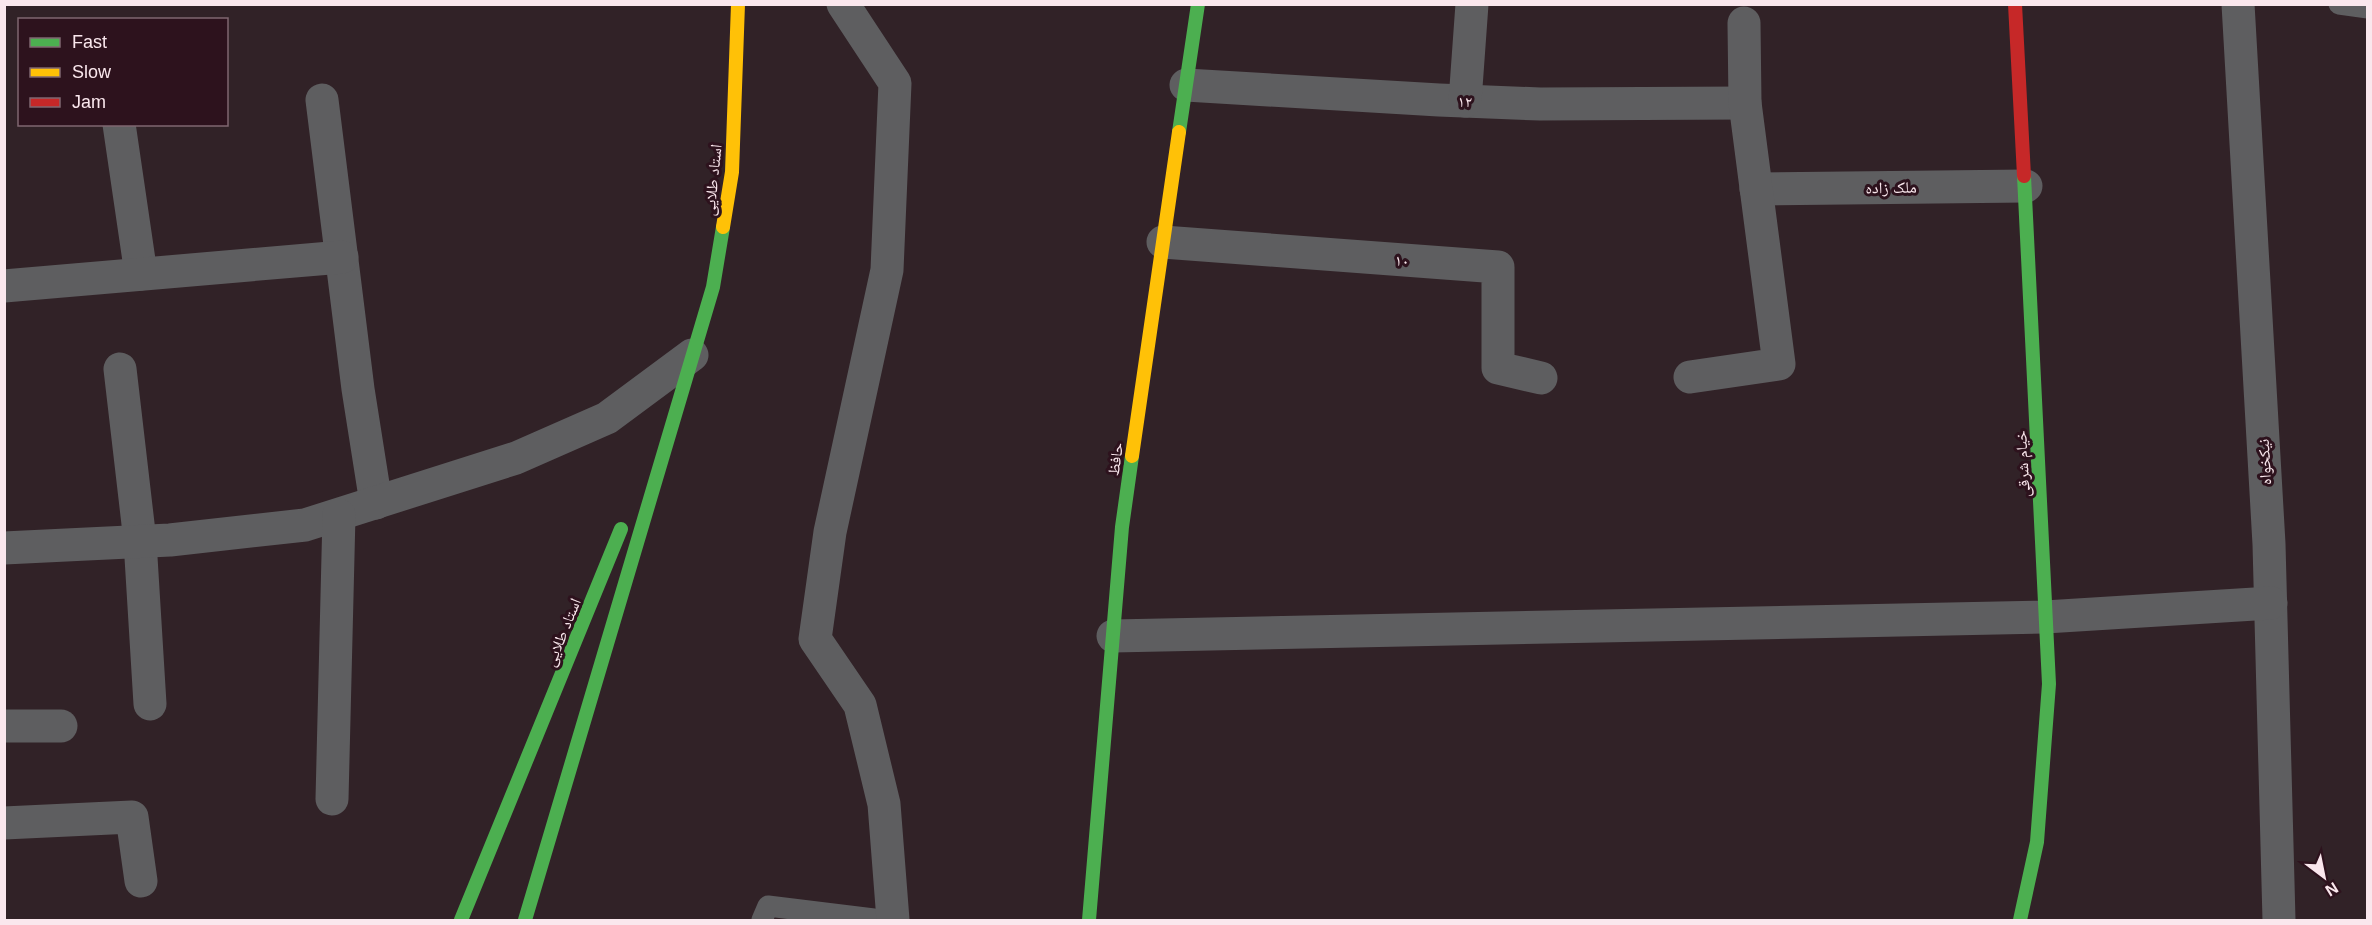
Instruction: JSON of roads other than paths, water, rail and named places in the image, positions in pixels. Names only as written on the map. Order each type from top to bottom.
[{"type":"street","name":"استاد طلایی","points":[[525,921],[714,287],[732,172],[738,4]]},
{"type":"street","points":[[843,4],[895,83],[887,270],[830,532],[815,639],[860,705],[884,804],[893,921]]},
{"type":"street","name":"حافظ","points":[[1089,921],[1122,527],[1198,4]]},
{"type":"street","points":[[1465,101],[1472,4]]},
{"type":"street","name":"خیام شرقی","points":[[2015,4],[2026,186],[2049,684],[2037,842],[2019,921]]},
{"type":"street","name":"نیکخواه","points":[[2238,4],[2271,603],[2279,921]]},
{"type":"street","points":[[1690,377],[1779,364],[1745,103],[1744,23]]},
{"type":"street","name":"۱۲","points":[[1186,85],[1540,104],[1745,103]]},
{"type":"street","points":[[322,100],[358,389],[376,503]]},
{"type":"street","points":[[119,126],[141,274]]},
{"type":"street","name":"ملک زاده","points":[[1756,189],[2026,186]]},
{"type":"street","name":"۱۰","points":[[1163,243],[1498,267],[1498,368],[1541,378]]},
{"type":"street","points":[[4,286],[342,256]]},
{"type":"street","name":"استاد طلایی","points":[[638,488],[692,355]]},
{"type":"street","points":[[4,548],[140,541],[305,525],[516,458],[607,418],[692,355]]},
{"type":"street","points":[[120,369],[140,541],[150,704]]},
{"type":"street","points":[[332,799],[339,515]]},
{"type":"street","name":"استاد طلایی","points":[[461,921],[624,521]]},
{"type":"street","points":[[1113,636],[2045,617],[2271,603]]},
{"type":"street","points":[[4,726],[61,726]]},
{"type":"street","points":[[4,823],[132,817],[141,881]]},
{"type":"lane","points":[[2339,4],[2367,8]]},
{"type":"lane","points":[[762,921],[768,906],[882,921]]}]
